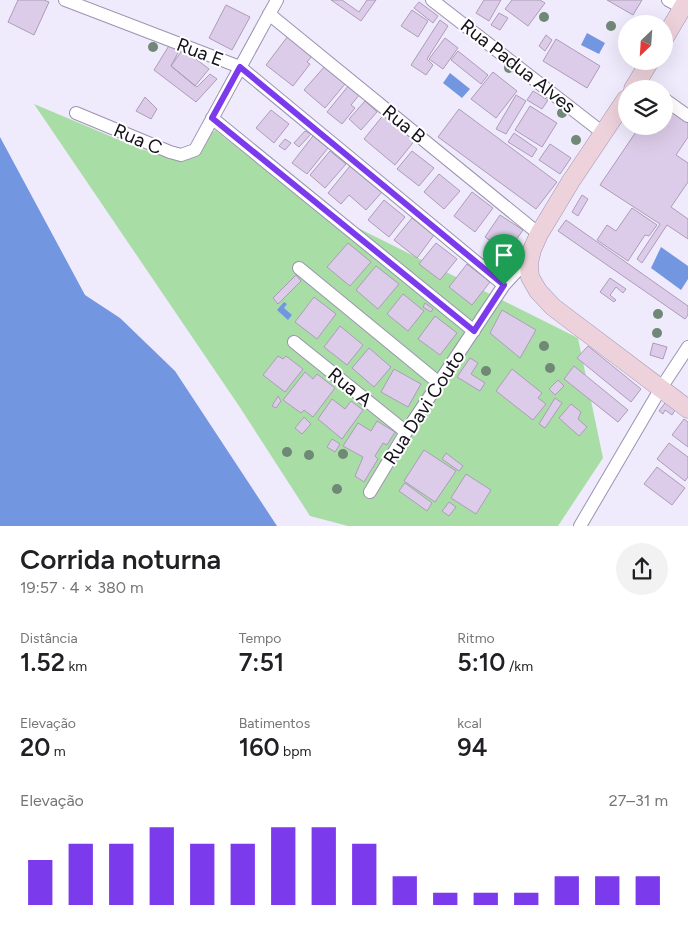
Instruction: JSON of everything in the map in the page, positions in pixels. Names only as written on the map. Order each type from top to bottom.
[{"type":"street","name":"Rua E","points":[[65,0],[240,67],[504,285]]},
{"type":"street","points":[[277,0],[212,118],[474,331]]},
{"type":"street","name":"Rua Padua Alves","points":[[432,0],[603,133]]},
{"type":"street","points":[[673,17],[679,3]]},
{"type":"street","name":"Rua B","points":[[269,14],[539,234]]},
{"type":"street","points":[[673,105],[688,116]]},
{"type":"street","points":[[618,111],[571,181],[539,234],[529,263],[530,277],[538,291],[553,307],[688,408]]},
{"type":"street","name":"Rua C","points":[[76,113],[181,155],[195,150],[212,118]]},
{"type":"street","name":"Rua Davi Couto","points":[[370,492],[406,432],[504,285],[516,272],[529,263]]},
{"type":"street","points":[[300,268],[439,383]]},
{"type":"street","name":"Rua A","points":[[294,342],[406,432]]},
{"type":"street","points":[[580,526],[661,388],[688,347]]},
{"type":"green space","points":[[34,104],[141,149],[183,160],[215,130],[310,204],[578,338],[603,458],[558,526],[348,526],[310,516],[239,406]]},
{"type":"water","points":[[587,33],[605,43],[599,54],[581,45]]},
{"type":"water","points":[[450,73],[470,89],[462,98],[443,83]]},
{"type":"water","points":[[0,137],[85,295],[120,318],[175,371],[277,526],[0,526]]},
{"type":"water","points":[[661,247],[688,266],[688,279],[681,290],[651,268]]},
{"type":"water","points":[[284,302],[287,304],[284,308],[292,315],[288,320],[277,310]]},
{"type":"building","points":[[18,0],[44,0],[49,2],[34,35],[8,22]]},
{"type":"building","points":[[331,0],[342,0],[359,12],[367,0],[376,0],[361,21]]},
{"type":"building","points":[[484,0],[501,0],[489,21],[476,13]]},
{"type":"building","points":[[512,0],[540,0],[545,3],[528,26],[505,9]]},
{"type":"building","points":[[607,0],[642,0],[633,15]]},
{"type":"building","points":[[419,2],[438,16],[433,23],[414,8]]},
{"type":"building","points":[[226,5],[250,17],[232,50],[209,38]]},
{"type":"building","points":[[412,10],[428,21],[418,37],[401,26]]},
{"type":"building","points":[[499,13],[508,18],[500,30],[491,25]]},
{"type":"building","points":[[440,20],[448,26],[427,59],[433,65],[426,75],[411,65]]},
{"type":"building","points":[[546,35],[552,40],[545,51],[539,46]]},
{"type":"building","points":[[288,36],[313,55],[307,62],[310,64],[293,86],[266,65]]},
{"type":"building","points":[[445,38],[458,48],[443,69],[429,59]]},
{"type":"building","points":[[556,39],[600,66],[587,88],[543,61]]},
{"type":"building","points":[[170,44],[180,49],[171,66],[197,87],[210,74],[217,79],[196,102],[154,70]]},
{"type":"building","points":[[183,49],[209,69],[195,86],[171,66]]},
{"type":"building","points":[[458,51],[488,75],[481,84],[451,60]]},
{"type":"building","points":[[325,66],[345,84],[325,108],[304,90]]},
{"type":"building","points":[[493,72],[517,91],[496,118],[471,99]]},
{"type":"building","points":[[349,85],[360,94],[351,105],[355,108],[342,124],[327,112]]},
{"type":"building","points":[[533,91],[548,100],[542,109],[527,100]]},
{"type":"building","points":[[516,95],[526,101],[506,134],[496,129]]},
{"type":"building","points":[[145,97],[157,109],[151,119],[136,111]]},
{"type":"building","points":[[365,101],[377,112],[361,130],[349,119]]},
{"type":"building","points":[[530,106],[557,123],[542,147],[515,130]]},
{"type":"building","points":[[673,108],[688,118],[688,137],[676,155],[688,163],[688,182],[671,207],[688,219],[688,239],[667,225],[642,263],[637,259],[660,224],[600,185],[634,135],[673,135]]},
{"type":"building","points":[[459,109],[557,182],[536,209],[438,137]]},
{"type":"building","points":[[271,110],[289,124],[274,143],[256,128]]},
{"type":"building","points":[[385,113],[416,139],[395,165],[364,139]]},
{"type":"building","points":[[305,131],[311,134],[299,147],[294,143]]},
{"type":"building","points":[[514,133],[537,149],[532,157],[508,142]]},
{"type":"building","points":[[313,136],[328,148],[307,174],[292,163]]},
{"type":"building","points":[[285,139],[291,143],[285,150],[279,146]]},
{"type":"building","points":[[550,144],[571,158],[560,174],[539,160]]},
{"type":"building","points":[[330,151],[346,164],[325,188],[310,175]]},
{"type":"building","points":[[412,151],[434,168],[419,186],[397,169]]},
{"type":"building","points":[[350,166],[382,192],[366,210],[349,195],[341,204],[328,193]]},
{"type":"building","points":[[439,174],[460,191],[444,209],[424,192]]},
{"type":"building","points":[[472,192],[493,208],[475,232],[454,216]]},
{"type":"building","points":[[582,195],[588,199],[578,216],[572,212]]},
{"type":"building","points":[[384,200],[405,217],[389,237],[368,220]]},
{"type":"building","points":[[632,208],[657,225],[649,236],[645,235],[628,261],[597,240],[607,225],[616,231]]},
{"type":"building","points":[[500,215],[523,230],[507,253],[485,237]]},
{"type":"building","points":[[412,218],[434,235],[417,258],[394,240]]},
{"type":"building","points":[[566,220],[688,306],[688,315],[685,319],[558,231]]},
{"type":"building","points":[[348,243],[371,262],[350,286],[327,267]]},
{"type":"building","points":[[436,243],[457,259],[440,280],[419,264]]},
{"type":"building","points":[[467,264],[490,282],[472,305],[449,287]]},
{"type":"building","points":[[376,266],[399,284],[378,309],[356,290]]},
{"type":"building","points":[[296,275],[301,281],[278,304],[273,298]]},
{"type":"building","points":[[610,278],[626,289],[623,293],[616,287],[610,295],[616,300],[614,302],[600,292]]},
{"type":"building","points":[[403,294],[424,311],[408,331],[387,314]]},
{"type":"building","points":[[314,297],[336,314],[317,339],[295,322]]},
{"type":"building","points":[[425,303],[433,309],[431,312],[423,307]]},
{"type":"building","points":[[502,310],[536,330],[520,358],[490,333]]},
{"type":"building","points":[[435,316],[457,333],[440,355],[418,339]]},
{"type":"building","points":[[340,326],[363,345],[347,365],[324,347]]},
{"type":"building","points":[[653,343],[667,347],[663,359],[650,355]]},
{"type":"building","points":[[588,346],[641,389],[631,402],[577,358]]},
{"type":"building","points":[[369,348],[391,367],[374,387],[352,368]]},
{"type":"building","points":[[278,356],[283,359],[286,356],[303,369],[285,392],[263,375]]},
{"type":"building","points":[[470,358],[478,363],[471,374],[485,383],[480,391],[457,377]]},
{"type":"building","points":[[574,366],[628,410],[618,422],[564,379]]},
{"type":"building","points":[[394,369],[421,384],[408,407],[381,392]]},
{"type":"building","points":[[512,369],[542,393],[538,398],[546,404],[533,420],[496,391]]},
{"type":"building","points":[[305,372],[313,379],[317,374],[335,388],[313,417],[304,410],[301,413],[283,400]]},
{"type":"building","points":[[558,380],[564,386],[555,395],[549,389]]},
{"type":"building","points":[[278,396],[281,401],[276,408],[272,406]]},
{"type":"building","points":[[555,398],[562,403],[545,428],[539,424]]},
{"type":"building","points":[[332,399],[345,409],[351,401],[363,410],[342,439],[318,419]]},
{"type":"building","points":[[665,403],[675,410],[672,415],[665,410],[663,414],[659,411]]},
{"type":"building","points":[[571,404],[581,412],[578,419],[587,427],[579,436],[559,418]]},
{"type":"building","points":[[304,417],[311,424],[302,434],[295,428]]},
{"type":"building","points":[[684,419],[688,422],[688,447],[672,435]]},
{"type":"building","points":[[377,421],[395,432],[387,445],[383,443],[375,456],[378,459],[364,482],[355,476],[363,457],[343,446],[358,423],[371,431]]},
{"type":"building","points":[[332,439],[340,444],[335,452],[327,447]]},
{"type":"building","points":[[669,443],[688,457],[688,477],[685,481],[657,459]]},
{"type":"building","points":[[424,450],[456,471],[435,502],[404,481]]},
{"type":"building","points":[[446,453],[463,466],[459,471],[442,459]]},
{"type":"building","points":[[657,467],[685,488],[672,505],[644,484]]},
{"type":"building","points":[[466,474],[491,490],[476,514],[451,498]]},
{"type":"building","points":[[405,483],[432,503],[427,511],[399,491]]},
{"type":"building","points":[[449,502],[456,507],[449,516],[442,511]]},
{"type":"route","points":[[240,67],[504,285],[474,331],[212,118],[240,67]]}]
